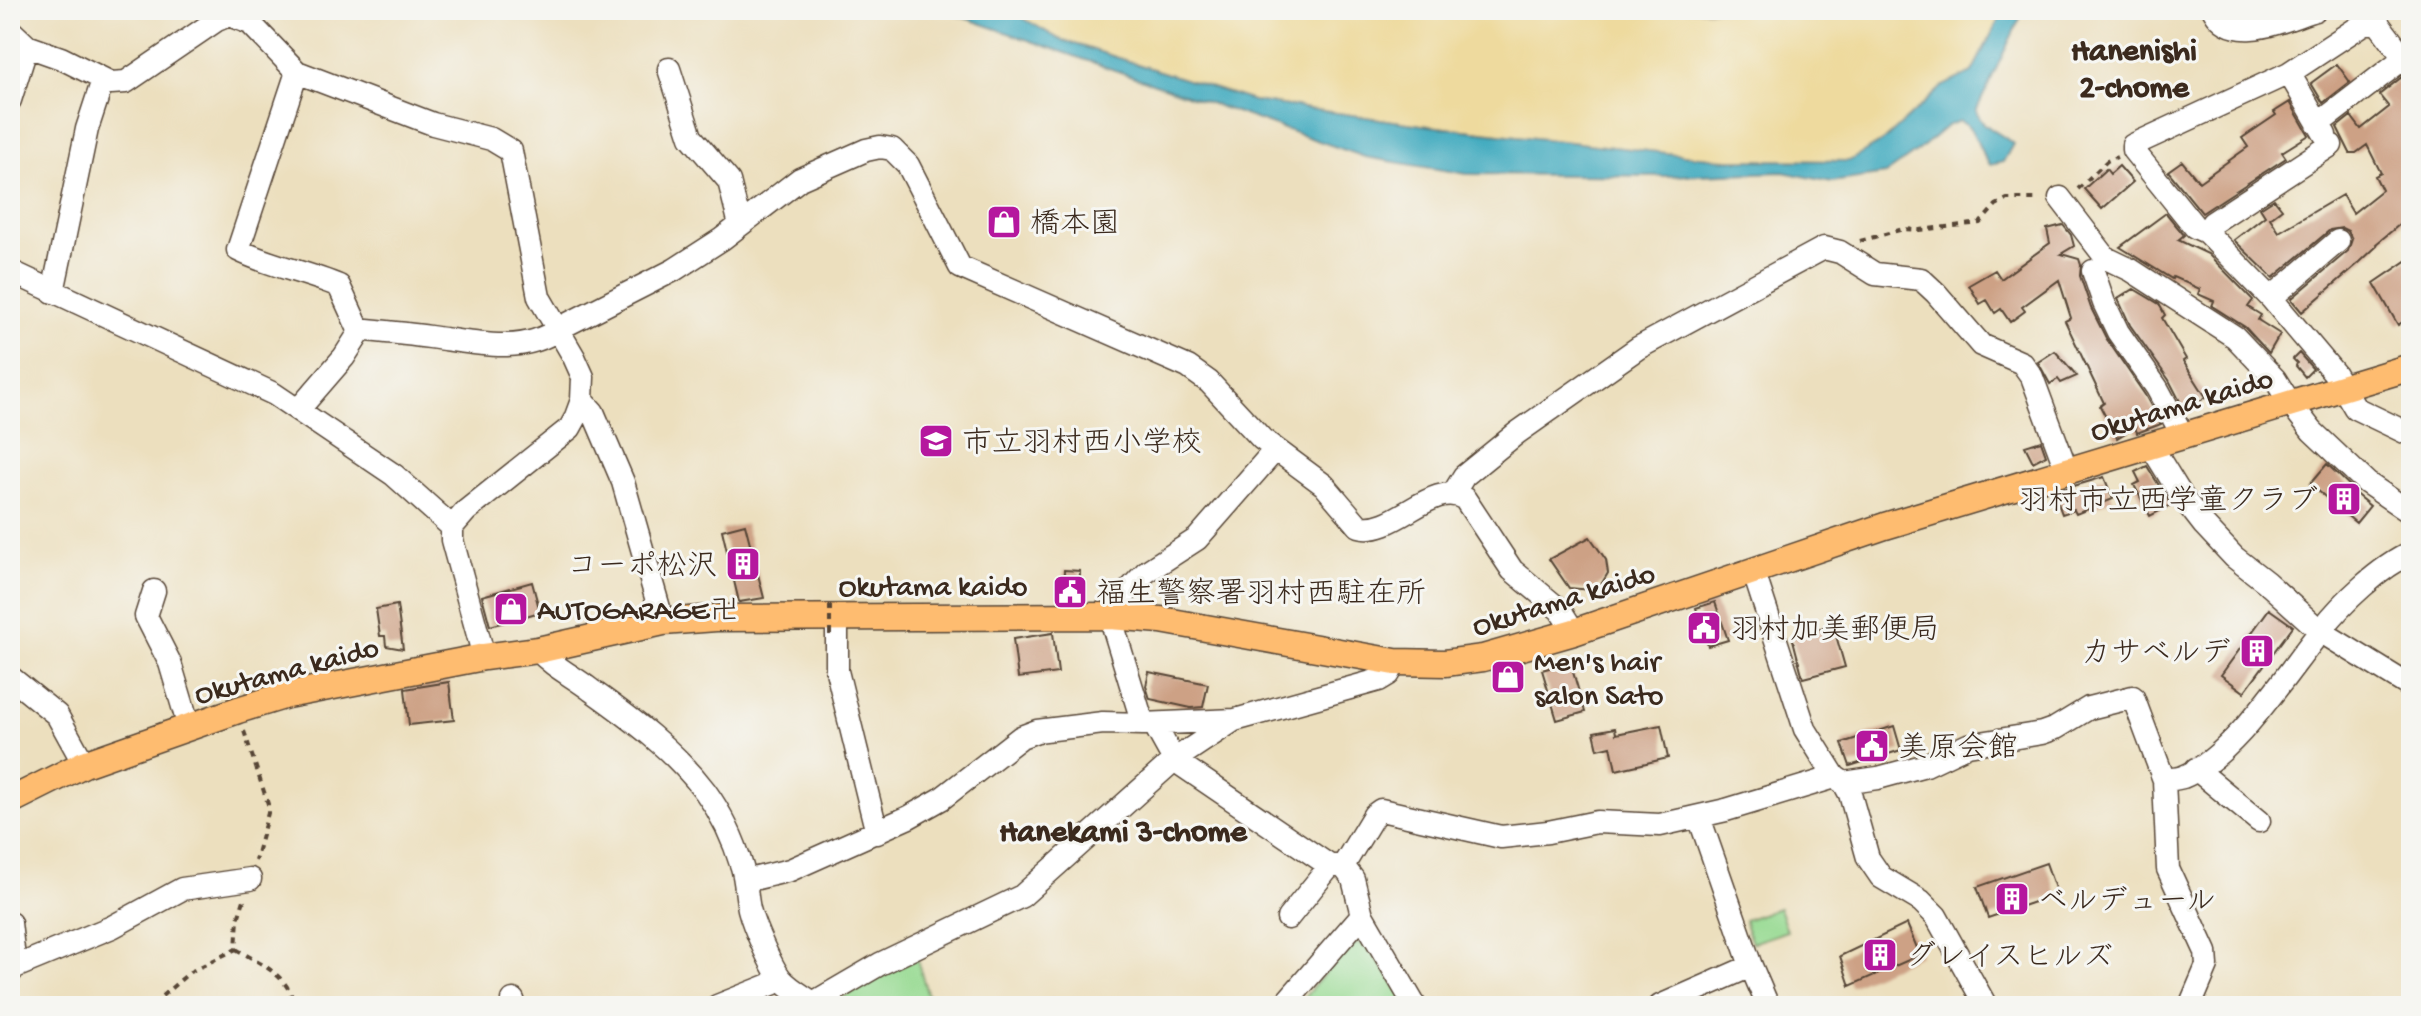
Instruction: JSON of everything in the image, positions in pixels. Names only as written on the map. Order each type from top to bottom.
[{"type":"main road","name":"Okutama kaido","points":[[10,801],[84,764],[287,695],[484,657],[538,650],[663,622],[716,618],[1110,616],[1161,620],[1395,662],[1470,660],[1574,632],[1885,526],[2411,367]]},
{"type":"street","points":[[2214,10],[2219,19],[2228,25],[2253,29],[2315,10]]},
{"type":"street","points":[[10,30],[27,46],[61,58],[111,83],[126,82],[217,20],[234,13],[250,23],[297,72],[389,109],[479,135],[506,147],[514,158],[535,282],[545,310],[580,368],[583,385],[582,400],[570,428],[466,511],[452,527],[452,540],[484,657]]},
{"type":"street","points":[[2318,124],[2407,62],[2377,22],[2365,23],[2289,73],[2133,145],[2133,150],[2195,227],[2206,232],[2271,298],[2335,374],[2359,411],[2411,435]]},
{"type":"street","points":[[10,100],[27,46]]},
{"type":"street","points":[[669,69],[691,137],[729,181],[740,225]]},
{"type":"street","points":[[297,72],[238,250],[339,286],[360,332]]},
{"type":"street","points":[[2206,232],[2212,223],[2335,150],[2289,73]]},
{"type":"street","points":[[53,292],[87,129],[103,80]]},
{"type":"street","points":[[299,409],[344,357],[360,332],[367,330],[481,344],[510,344],[549,336],[674,270],[722,239],[800,179],[873,147],[892,149],[908,165],[960,267],[1188,367],[1209,382],[1275,450],[1324,485],[1355,523],[1367,528],[1378,527],[1434,498],[1453,494],[1465,499],[1512,570],[1560,610],[1574,632]]},
{"type":"street","points":[[2060,198],[2106,258],[2131,270],[2235,337],[2275,379],[2312,431],[2367,483],[2411,513]]},
{"type":"street","points":[[2271,298],[2338,241]]},
{"type":"street","points":[[1453,494],[1464,476],[1517,433],[1653,338],[1824,248],[1840,252],[1875,274],[1921,279],[1981,345],[2022,363],[2032,377],[2067,471]]},
{"type":"street","points":[[2093,271],[2118,332],[2157,388],[2183,436]]},
{"type":"street","points":[[11,275],[274,394],[394,475],[452,527]]},
{"type":"street","points":[[582,400],[593,412],[623,482],[663,622]]},
{"type":"street","points":[[2151,446],[2183,498],[2234,557],[2320,631],[2411,687]]},
{"type":"street","points":[[1275,450],[1197,539],[1146,572],[1118,602],[1110,616],[1148,724],[1174,760],[1353,879],[1362,915],[1415,1006]]},
{"type":"street","points":[[2164,780],[2181,778],[2213,759],[2234,739],[2320,631],[2375,577],[2399,558],[2411,553]]},
{"type":"street","points":[[1753,570],[1805,729],[1850,794],[1868,858],[1881,877],[1921,901],[1936,916],[1986,1006]]},
{"type":"street","points":[[154,591],[146,616],[170,663],[189,727]]},
{"type":"street","points":[[832,617],[837,671],[877,833]]},
{"type":"street","points":[[538,650],[550,663],[647,732],[707,793],[729,832],[742,864],[753,920],[782,980],[815,1004],[880,964],[1022,896],[1174,760],[1235,720]]},
{"type":"street","points":[[745,881],[790,870],[877,833],[941,799],[1021,737],[1037,731],[1103,723],[1235,720],[1379,680],[1389,674],[1395,662]]},
{"type":"street","points":[[10,677],[62,721],[84,764]]},
{"type":"street","points":[[1288,918],[1336,866],[1381,810],[1501,837],[1597,822],[1660,825],[1839,780],[1878,778],[1926,765],[1968,745],[2042,733],[2089,708],[2133,697],[2164,780],[2168,869],[2206,952],[2207,966],[2190,1006]]},
{"type":"street","points":[[2196,769],[2259,821]]},
{"type":"street","points":[[10,801],[10,815]]},
{"type":"street","points":[[1699,817],[1768,1006]]},
{"type":"street","points":[[10,923],[13,970],[112,927],[182,889],[250,879]]},
{"type":"street","points":[[1283,1006],[1362,915]]},
{"type":"street","points":[[1660,1006],[1751,966]]},
{"type":"street","points":[[717,1006],[782,980]]},
{"type":"path","points":[[1840,252],[1861,240],[1903,229],[1980,223],[1996,205],[2007,199],[2060,198],[2077,191],[2107,161],[2133,150]]},
{"type":"path","points":[[236,949],[283,979],[294,1006]]},
{"type":"green space","points":[[1779,908],[1787,931],[1752,943],[1744,920]]},
{"type":"green space","points":[[1366,942],[1410,1006],[1297,1006],[1348,946]]},
{"type":"green space","points":[[916,956],[931,1006],[828,1006]]},
{"type":"sand","points":[[1009,10],[2004,10],[1972,72],[1943,86],[1882,142],[1850,161],[1727,160],[1429,126],[1253,101],[1059,39]]},
{"type":"water","points":[[942,10],[1009,10],[1059,39],[1253,101],[1429,126],[1727,160],[1849,161],[1882,142],[1943,86],[1972,72],[2004,10],[2024,10],[1976,111],[1987,126],[2013,144],[2003,162],[1991,165],[1970,129],[1959,121],[1947,126],[1885,174],[1832,182],[1783,172],[1666,176],[1467,174],[1365,157]]},
{"type":"building","points":[[2337,64],[2350,82],[2323,103],[2311,83]]},
{"type":"building","points":[[2402,77],[2411,88],[2411,215],[2302,312],[2291,299],[2348,251],[2352,239],[2348,231],[2342,228],[2330,230],[2273,278],[2234,240],[2265,216],[2260,208],[2274,199],[2282,209],[2270,218],[2279,232],[2342,195],[2353,213],[2382,190],[2375,176],[2381,173],[2367,145],[2356,153],[2350,153],[2337,127],[2351,116],[2361,129],[2389,107],[2379,95]]},
{"type":"building","points":[[2290,102],[2309,135],[2282,152],[2286,158],[2202,213],[2168,171],[2182,161],[2199,182],[2248,147],[2242,138]]},
{"type":"building","points":[[2119,166],[2133,182],[2102,209],[2084,189],[2106,169],[2110,174]]},
{"type":"building","points":[[2166,213],[2184,235],[2178,240],[2208,254],[2253,300],[2248,307],[2261,315],[2258,320],[2280,334],[2269,353],[2245,327],[2212,306],[2214,301],[2198,294],[2200,289],[2172,279],[2120,247]]},
{"type":"building","points":[[2063,225],[2071,235],[2074,246],[2061,254],[2079,259],[2080,276],[2091,308],[2106,338],[2161,424],[2137,433],[2135,427],[2117,438],[2100,406],[2104,403],[2065,321],[2071,318],[2059,280],[2022,307],[2025,311],[2010,322],[2001,309],[1995,313],[1987,300],[1980,304],[1969,285],[1995,270],[2001,279],[2050,243],[2047,229]]},
{"type":"building","points":[[2411,258],[2411,316],[2398,325],[2374,283]]},
{"type":"building","points":[[2134,289],[2159,304],[2165,315],[2162,318],[2186,359],[2183,361],[2206,397],[2185,411],[2169,380],[2130,325],[2118,299]]},
{"type":"building","points":[[2055,351],[2077,376],[2061,383],[2058,379],[2050,384],[2038,362]]},
{"type":"building","points":[[2299,353],[2313,369],[2305,377],[2293,359]]},
{"type":"building","points":[[2041,441],[2046,455],[2033,462],[2025,446]]},
{"type":"building","name":"羽村市立西学童クラブ","points":[[2327,464],[2370,506],[2356,523],[2310,484]]},
{"type":"building","points":[[2147,466],[2171,505],[2150,516],[2134,485],[2140,482],[2135,472]]},
{"type":"building","points":[[2104,477],[2113,499],[2076,514],[2074,510],[2062,514],[2054,492]]},
{"type":"building","name":"コーポ松沢","points":[[745,524],[764,598],[739,602],[722,530]]},
{"type":"building","points":[[1590,537],[1606,560],[1608,573],[1602,583],[1591,590],[1569,588],[1549,559]]},
{"type":"building","points":[[1064,570],[1080,571],[1079,600],[1063,600]]},
{"type":"building","points":[[532,582],[540,612],[490,626],[482,596]]},
{"type":"building","points":[[1715,602],[1728,640],[1708,646],[1696,608]]},
{"type":"building","points":[[397,605],[403,649],[386,646],[385,636],[380,636],[376,609]]},
{"type":"building","name":"カサベルデ","points":[[2269,609],[2293,626],[2244,692],[2221,675]]},
{"type":"building","points":[[1833,625],[1845,667],[1803,678],[1792,636]]},
{"type":"building","points":[[1053,633],[1058,673],[1018,678],[1013,639]]},
{"type":"building","points":[[1570,662],[1585,712],[1557,720],[1542,670]]},
{"type":"building","points":[[1149,672],[1208,684],[1203,707],[1191,708],[1150,699],[1146,686]]},
{"type":"building","points":[[449,682],[454,720],[409,725],[405,689]]},
{"type":"building","points":[[1661,725],[1668,758],[1616,770],[1611,746],[1598,749],[1594,732],[1615,728],[1616,734]]},
{"type":"building","name":"美原会館","points":[[1894,726],[1901,750],[1850,766],[1842,743]]},
{"type":"building","name":"ベルデュール","points":[[2046,863],[2057,894],[1988,918],[1977,887]]},
{"type":"building","name":"グレイスヒルズ","points":[[1907,924],[1920,955],[1850,986],[1840,956]]},
{"type":"place","name":"橋本園","points":[[1004,222]]},
{"type":"place","name":"市立羽村西小学校","points":[[936,441]]},
{"type":"place","name":"羽村市立西学童クラブ","points":[[2344,499]]},
{"type":"place","name":"コーポ松沢","points":[[743,564]]},
{"type":"place","name":"福生警察署羽村西駐在所","points":[[1070,592]]},
{"type":"place","name":"AUTOGARAGE卍","points":[[511,609]]},
{"type":"place","name":"羽村加美郵便局","points":[[1704,628]]},
{"type":"place","name":"カサベルデ","points":[[2257,651]]},
{"type":"place","name":"Men's hair salon Sato","points":[[1508,677]]},
{"type":"place","name":"美原会館","points":[[1872,746]]},
{"type":"place","name":"ベルデュール","points":[[2012,899]]},
{"type":"place","name":"グレイスヒルズ","points":[[1880,955]]},
{"type":"district","name":"Hanenishi 2-chome","points":[[2134,66]]},
{"type":"district","name":"Hanekami 3-chome","points":[[1123,829]]}]
